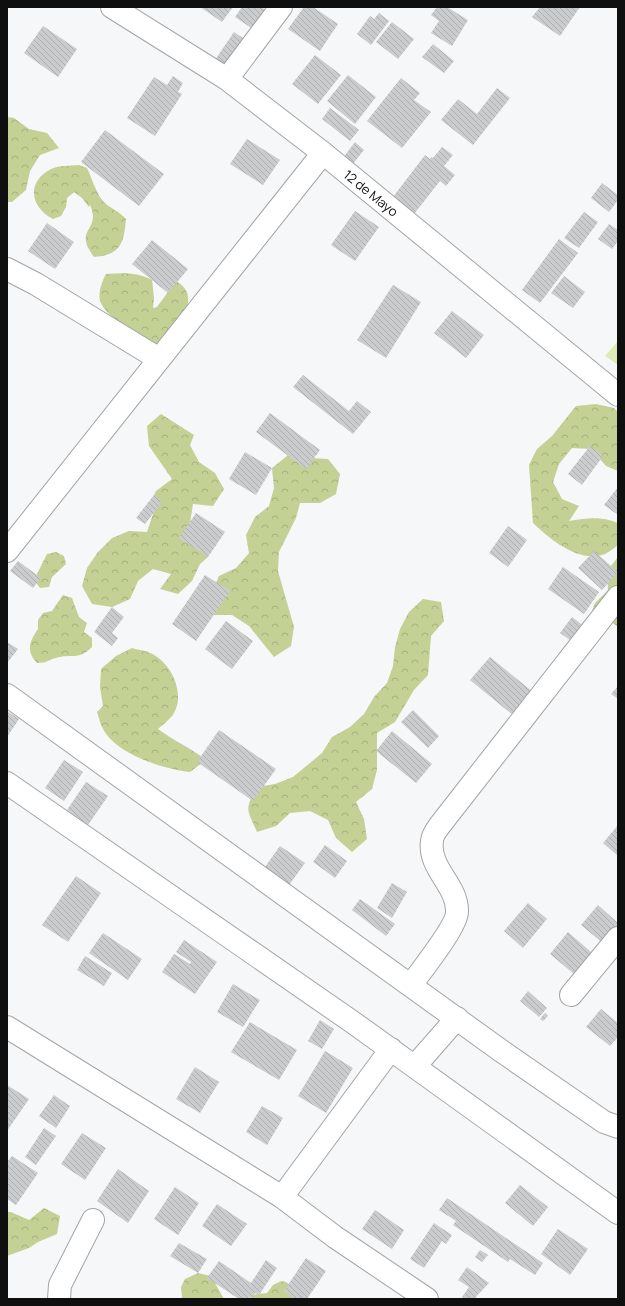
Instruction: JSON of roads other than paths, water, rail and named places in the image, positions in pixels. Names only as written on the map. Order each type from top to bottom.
[{"type":"street","name":"12 de Mayo","points":[[112,7],[227,79],[323,153],[618,395]]},
{"type":"street","points":[[227,79],[281,7]]},
{"type":"street","points":[[7,551],[323,153]]},
{"type":"street","points":[[7,269],[36,284],[159,359]]},
{"type":"street","points":[[411,985],[449,932],[458,914],[455,895],[435,864],[432,841],[440,825],[618,598]]},
{"type":"street","points":[[7,695],[500,1050],[604,1122],[618,1127]]},
{"type":"street","points":[[9,791],[391,1049],[618,1213]]},
{"type":"street","points":[[571,995],[618,938]]},
{"type":"street","points":[[415,1066],[457,1018]]},
{"type":"street","points":[[7,1026],[282,1197],[335,1237],[427,1299]]},
{"type":"street","points":[[282,1197],[391,1049]]},
{"type":"street","points":[[59,1299],[60,1285],[93,1220]]}]
